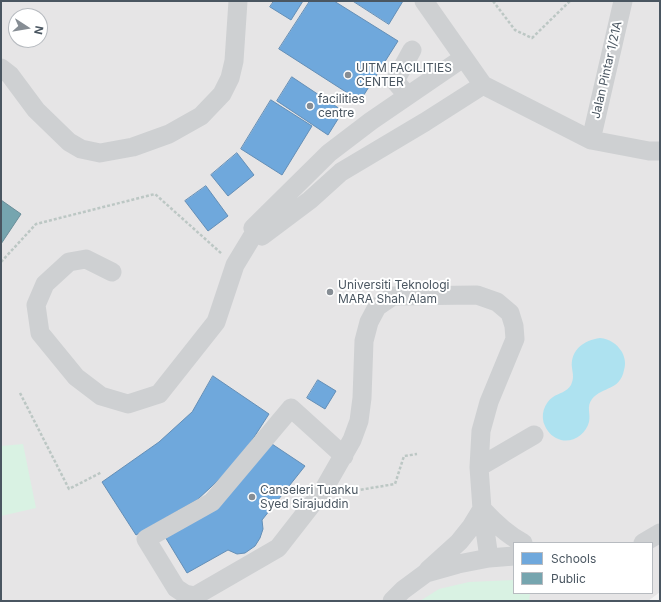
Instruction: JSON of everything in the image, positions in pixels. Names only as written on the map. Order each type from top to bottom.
[{"type":"street","points":[[1,68],[10,75],[36,110],[69,142],[81,149],[100,153],[133,147],[169,134],[195,120],[201,116],[222,94],[230,78],[234,61],[238,1]]},
{"type":"street","points":[[424,1],[483,85],[591,140],[649,151],[660,151]]},
{"type":"street","name":"Jalan Pintar 1/21A","points":[[591,140],[623,1]]},
{"type":"street","points":[[371,121],[412,50]]},
{"type":"street","points":[[112,272],[86,259],[69,262],[45,284],[36,305],[40,334],[76,377],[101,396],[128,404],[159,394],[216,322],[235,265],[255,232],[253,228],[329,153],[407,95],[463,58]]},
{"type":"street","points":[[395,81],[407,95]]},
{"type":"street","points":[[255,232],[262,236],[310,200],[341,172],[425,122],[483,85]]},
{"type":"street","points":[[344,456],[291,408],[212,502],[146,539],[176,588],[185,594],[195,596],[278,548],[324,488],[344,456],[352,440],[359,421],[362,398],[364,341],[369,322],[377,307],[393,296],[477,295],[497,302],[510,313],[514,326],[515,339],[489,402],[481,431],[479,467],[488,558]]},
{"type":"street","points":[[479,467],[534,435]]},
{"type":"street","points":[[482,508],[493,522],[522,542]]},
{"type":"street","points":[[392,601],[403,590],[426,573],[459,542],[482,508]]},
{"type":"street","points":[[644,542],[660,533]]},
{"type":"street","points":[[426,573],[458,564],[488,558],[513,556]]},
{"type":"path","points":[[493,1],[515,30],[532,38],[570,1]]},
{"type":"path","points":[[1,262],[36,224],[155,194],[235,265]]},
{"type":"path","points":[[20,393],[69,489],[102,472]]},
{"type":"path","points":[[324,488],[335,494],[395,484],[404,456],[417,454]]},
{"type":"shaded area","name":"Universiti Teknologi MARA Shah Alam","points":[[1,1],[660,1],[660,592],[648,601],[1,601]]},
{"type":"green space","points":[[23,444],[36,508],[1,516],[1,446]]},
{"type":"green space","points":[[513,580],[513,594],[530,594],[529,601],[420,601],[439,589],[469,582]]},
{"type":"water","points":[[600,338],[613,342],[622,352],[625,368],[622,377],[615,385],[596,395],[592,399],[589,405],[589,422],[582,434],[574,439],[566,441],[558,439],[546,429],[543,418],[545,406],[550,400],[565,391],[571,385],[573,380],[573,356],[579,347],[589,341]]},
{"type":"building: Schools","points":[[274,1],[303,1],[291,20],[270,7]]},
{"type":"building: Schools","name":"UITM FACILITIES CENTER","points":[[310,1],[334,1],[398,41],[360,101],[279,49]]},
{"type":"building: Schools","points":[[353,1],[403,1],[389,24]]},
{"type":"building: Schools","name":"facilities centre","points":[[292,77],[343,111],[328,135],[277,101]]},
{"type":"building: Schools","points":[[271,100],[312,126],[282,175],[241,149]]},
{"type":"building: Schools","points":[[237,153],[254,175],[228,196],[211,175]]},
{"type":"building: Schools","points":[[206,186],[228,216],[208,231],[185,201]]},
{"type":"building: Schools","points":[[213,376],[269,414],[238,462],[197,500],[136,535],[102,482],[159,442],[192,412]]},
{"type":"building: Schools","points":[[318,380],[336,391],[325,409],[307,398]]},
{"type":"building: Schools","name":"Canseleri Tuanku Syed Sirajuddin","points":[[266,440],[305,466],[262,520],[263,529],[255,546],[245,553],[237,554],[228,550],[187,573],[164,535]]},
{"type":"building: Public","points":[[1,200],[21,214],[1,244]]},
{"type":"place","name":"UITM FACILITIES CENTER","points":[[348,75]]},
{"type":"place","name":"facilities centre","points":[[310,106]]},
{"type":"place","name":"Universiti Teknologi MARA Shah Alam","points":[[330,292]]},
{"type":"place","name":"Canseleri Tuanku Syed Sirajuddin","points":[[252,497]]}]
